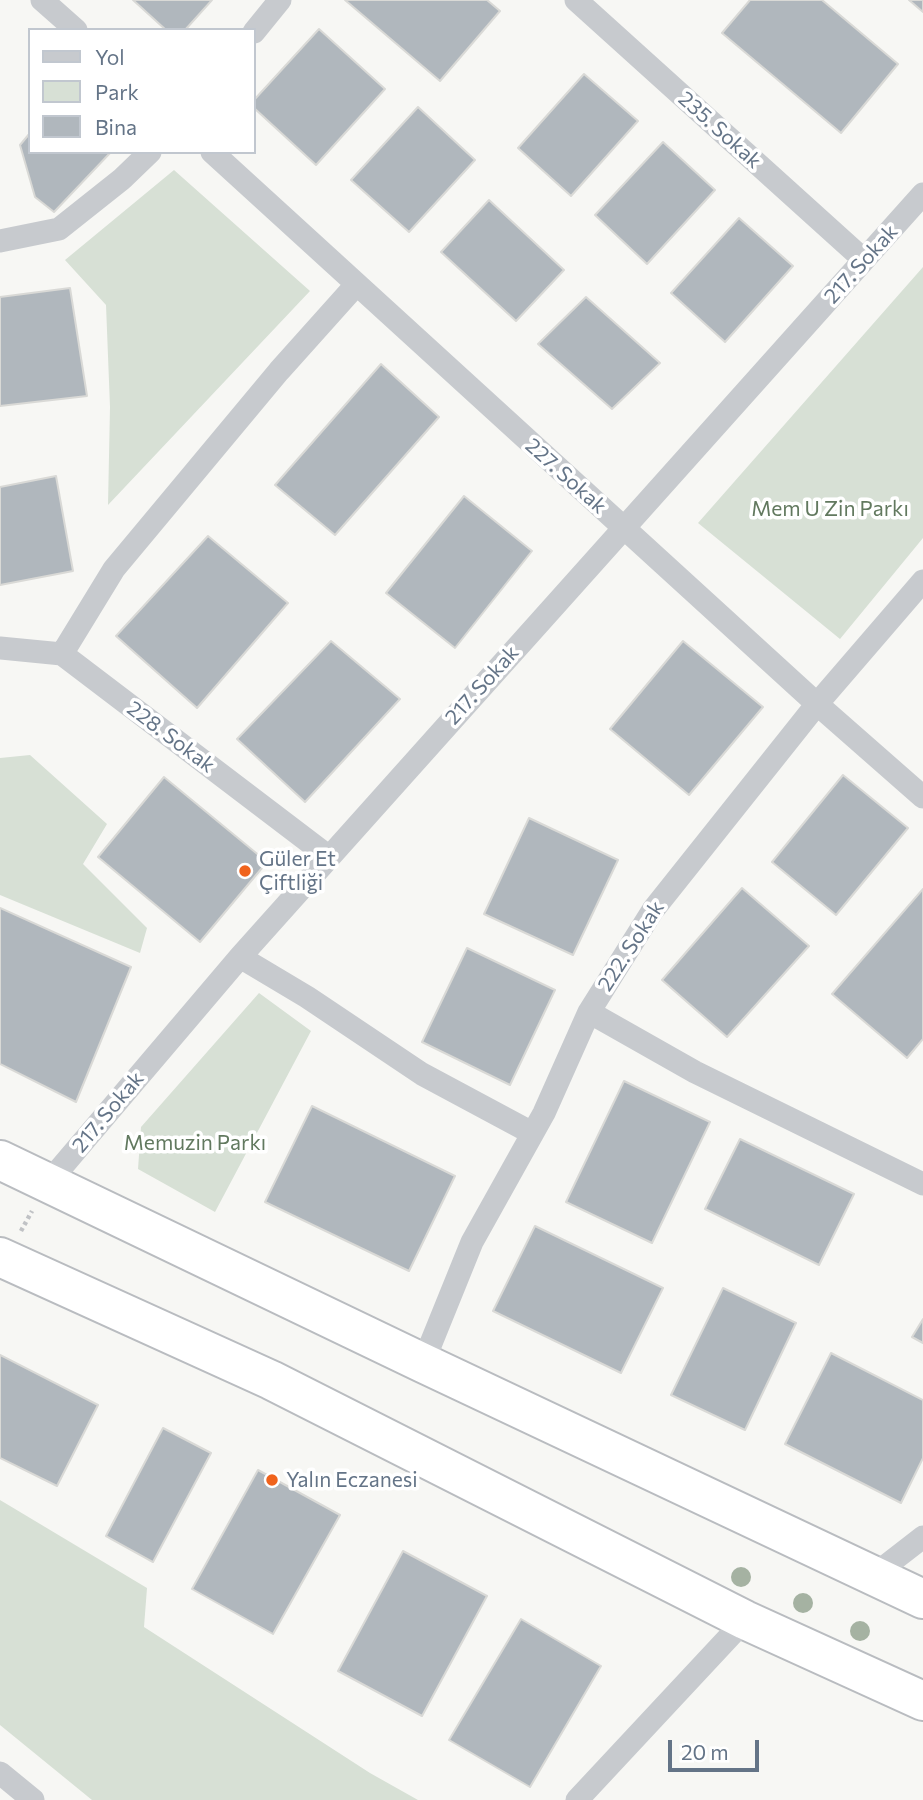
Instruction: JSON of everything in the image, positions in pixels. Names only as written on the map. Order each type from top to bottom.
[{"type":"highway","points":[[0,1160],[923,1600]]},
{"type":"highway","points":[[3,1258],[271,1380],[745,1620],[923,1700]]},
{"type":"street","points":[[42,0],[74,28]]},
{"type":"street","points":[[256,30],[280,0]]},
{"type":"street","name":"235. Sokak","points":[[576,0],[864,260]]},
{"type":"street","points":[[0,241],[60,229],[122,179],[148,154]]},
{"type":"street","name":"227. Sokak","points":[[214,154],[817,704],[923,797]]},
{"type":"street","name":"217. Sokak","points":[[48,1183],[240,957],[923,194]]},
{"type":"street","points":[[0,648],[62,654],[114,569],[279,370],[356,285]]},
{"type":"street","name":"222. Sokak","points":[[423,1363],[472,1241],[544,1113],[589,1012],[653,910],[817,704],[923,580]]},
{"type":"street","name":"228. Sokak","points":[[62,654],[329,857]]},
{"type":"street","points":[[240,957],[307,997],[422,1074],[533,1133]]},
{"type":"street","points":[[589,1012],[695,1072],[923,1184]]},
{"type":"street","points":[[874,1575],[923,1537]]},
{"type":"street","points":[[577,1800],[745,1620]]},
{"type":"street","points":[[0,1773],[33,1800]]},
{"type":"path","points":[[3,1258],[48,1183]]},
{"type":"green space","points":[[174,170],[310,291],[108,505],[110,407],[106,305],[65,260]]},
{"type":"green space","name":"Mem U Zin Parkı","points":[[923,267],[923,538],[840,639],[698,523]]},
{"type":"green space","points":[[30,755],[107,824],[83,864],[147,928],[140,953],[0,895],[0,758]]},
{"type":"green space","name":"Memuzin Parkı","points":[[259,993],[311,1031],[215,1212],[138,1169],[141,1127]]},
{"type":"green space","points":[[0,1500],[147,1588],[144,1627],[370,1773],[418,1800],[92,1800],[0,1725]]},
{"type":"building","points":[[133,0],[212,0],[187,28],[164,28]]},
{"type":"building","points":[[345,0],[487,0],[500,11],[440,81]]},
{"type":"building","points":[[750,0],[822,0],[898,64],[841,133],[722,33]]},
{"type":"building","points":[[909,0],[923,0],[923,12]]},
{"type":"building","points":[[319,29],[385,89],[316,165],[256,110],[256,98]]},
{"type":"building","points":[[584,74],[638,121],[571,196],[518,148]]},
{"type":"building","points":[[418,107],[475,160],[409,232],[351,180]]},
{"type":"building","points":[[28,135],[28,154],[109,154],[54,212],[35,197],[20,145]]},
{"type":"building","points":[[663,142],[715,190],[647,264],[595,215]]},
{"type":"building","points":[[489,200],[564,270],[516,321],[441,252]]},
{"type":"building","points":[[739,218],[793,266],[725,342],[671,293]]},
{"type":"building","points":[[70,288],[87,396],[0,406],[0,297]]},
{"type":"building","points":[[586,297],[660,363],[612,409],[538,344]]},
{"type":"building","points":[[381,364],[439,417],[335,535],[275,485]]},
{"type":"building","points":[[56,476],[73,571],[0,585],[0,487]]},
{"type":"building","points":[[464,496],[532,551],[455,648],[386,593]]},
{"type":"building","points":[[208,536],[288,603],[197,708],[116,636]]},
{"type":"building","points":[[331,641],[400,699],[305,802],[237,739]]},
{"type":"building","points":[[683,641],[763,707],[689,795],[610,729]]},
{"type":"building","points":[[843,775],[908,828],[836,915],[772,862]]},
{"type":"building","points":[[164,777],[267,862],[200,942],[98,857]]},
{"type":"building","points":[[529,818],[618,860],[573,955],[484,914]]},
{"type":"building","points":[[742,888],[809,946],[727,1037],[662,980]]},
{"type":"building","points":[[923,889],[923,1039],[907,1058],[832,994]]},
{"type":"building","points":[[0,908],[131,967],[76,1102],[0,1064]]},
{"type":"building","points":[[467,948],[555,990],[510,1085],[422,1042]]},
{"type":"building","points":[[624,1081],[710,1122],[652,1243],[566,1202]]},
{"type":"building","points":[[312,1106],[455,1176],[409,1271],[265,1202]]},
{"type":"building","points":[[740,1139],[854,1194],[819,1265],[705,1209]]},
{"type":"building","points":[[535,1226],[663,1288],[621,1373],[493,1311]]},
{"type":"building","points":[[723,1288],[796,1323],[745,1430],[671,1395]]},
{"type":"building","points":[[923,1319],[923,1343],[912,1337]]},
{"type":"building","points":[[831,1353],[923,1400],[923,1458],[901,1503],[785,1444]]},
{"type":"building","points":[[0,1355],[98,1405],[57,1486],[0,1458]]},
{"type":"building","points":[[163,1428],[211,1453],[153,1562],[106,1536]]},
{"type":"building","points":[[258,1470],[340,1515],[273,1634],[192,1589]]},
{"type":"building","points":[[403,1551],[487,1596],[422,1716],[338,1671]]},
{"type":"building","points":[[521,1619],[601,1666],[530,1787],[449,1740]]},
{"type":"place","name":"Güler Et Çiftliği","points":[[245,871]]},
{"type":"place","name":"Yalın Eczanesi","points":[[272,1480]]}]
